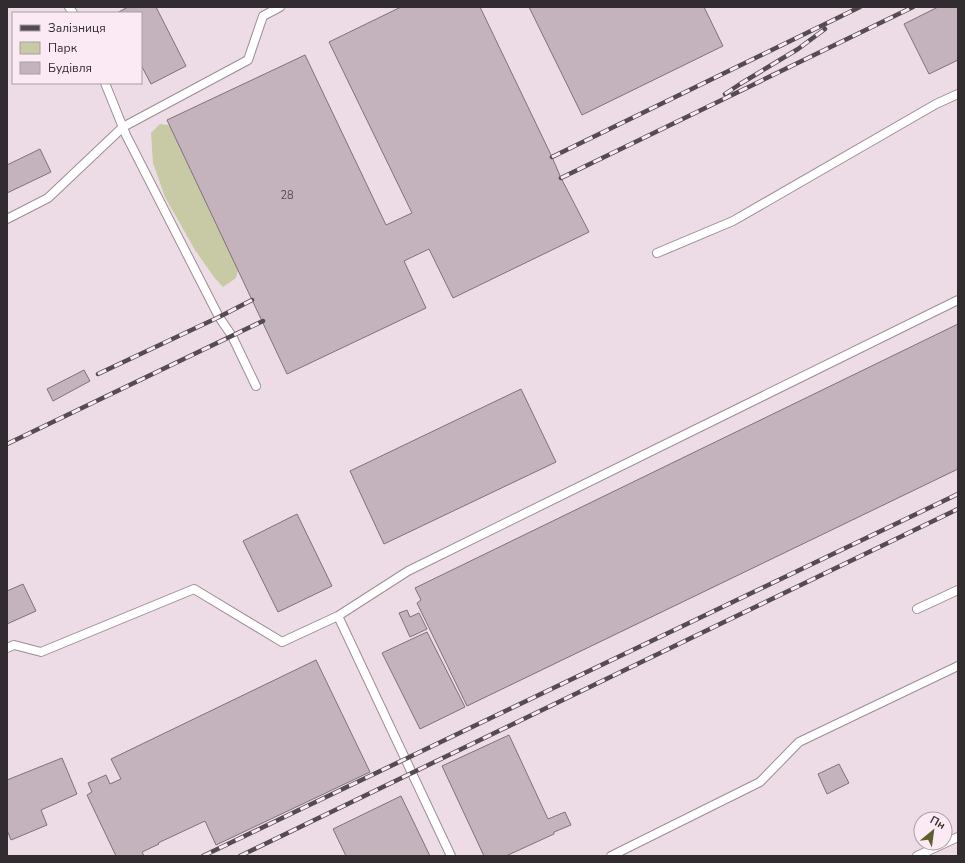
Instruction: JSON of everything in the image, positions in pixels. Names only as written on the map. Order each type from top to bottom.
[{"type":"lane","points":[[7,219],[48,198],[123,127],[248,60],[263,16],[280,7]]},
{"type":"lane","points":[[105,84],[133,149],[219,317],[232,336],[256,386]]},
{"type":"lane","points":[[657,253],[733,220],[936,104],[958,94]]},
{"type":"lane","points":[[7,648],[14,645],[41,652],[194,589],[282,642],[338,616],[408,570],[958,300]]},
{"type":"lane","points":[[917,609],[958,590]]},
{"type":"lane","points":[[338,616],[450,856]]},
{"type":"lane","points":[[611,856],[760,782],[799,742],[958,666]]},
{"type":"lane","points":[[918,856],[928,851]]},
{"type":"green space","points":[[160,124],[176,126],[242,254],[236,278],[223,287],[195,250],[165,197],[153,163],[151,133]]},
{"type":"building","points":[[128,7],[156,7],[186,66],[151,84],[142,67],[142,12],[119,12]]},
{"type":"building","points":[[401,7],[480,7],[561,178],[589,232],[453,298],[429,249],[404,261],[426,308],[287,374],[167,120],[305,55],[386,225],[412,213],[329,42]]},
{"type":"building","points":[[529,7],[704,7],[723,46],[582,115]]},
{"type":"building","points":[[938,7],[958,7],[958,60],[929,74],[904,24]]},
{"type":"building","points":[[40,149],[51,172],[7,193],[7,165]]},
{"type":"building","points":[[958,324],[958,469],[467,706],[417,603],[421,600],[415,588]]},
{"type":"building","points":[[84,370],[90,381],[53,401],[47,389]]},
{"type":"building","points":[[521,389],[556,462],[384,544],[350,471]]},
{"type":"building","points":[[297,514],[332,586],[278,612],[243,541]]},
{"type":"building","points":[[23,584],[36,611],[7,624],[7,591]]},
{"type":"building","points":[[407,610],[410,617],[419,613],[427,629],[410,637],[399,613]]},
{"type":"building","points":[[427,632],[465,707],[420,729],[382,653]]},
{"type":"building","points":[[316,660],[370,772],[216,845],[205,821],[142,852],[144,856],[116,856],[87,795],[92,792],[88,783],[106,775],[110,784],[121,779],[111,759]]},
{"type":"building","points":[[509,735],[548,819],[565,812],[571,825],[506,856],[484,856],[442,766]]},
{"type":"building","points":[[62,758],[77,794],[41,810],[47,825],[11,840],[7,830],[7,780]]},
{"type":"building","points":[[839,764],[849,783],[827,794],[818,774]]},
{"type":"building","points":[[401,796],[430,856],[346,856],[333,829]]},
{"type":"railway","points":[[552,157],[860,7]]},
{"type":"railway","points":[[561,178],[913,7]]},
{"type":"railway","points":[[725,94],[798,49],[825,29]]},
{"type":"railway","points":[[98,374],[252,300]]},
{"type":"railway","points":[[7,444],[263,321]]},
{"type":"railway","points":[[203,856],[958,494]]},
{"type":"railway","points":[[240,856],[958,509]]}]
